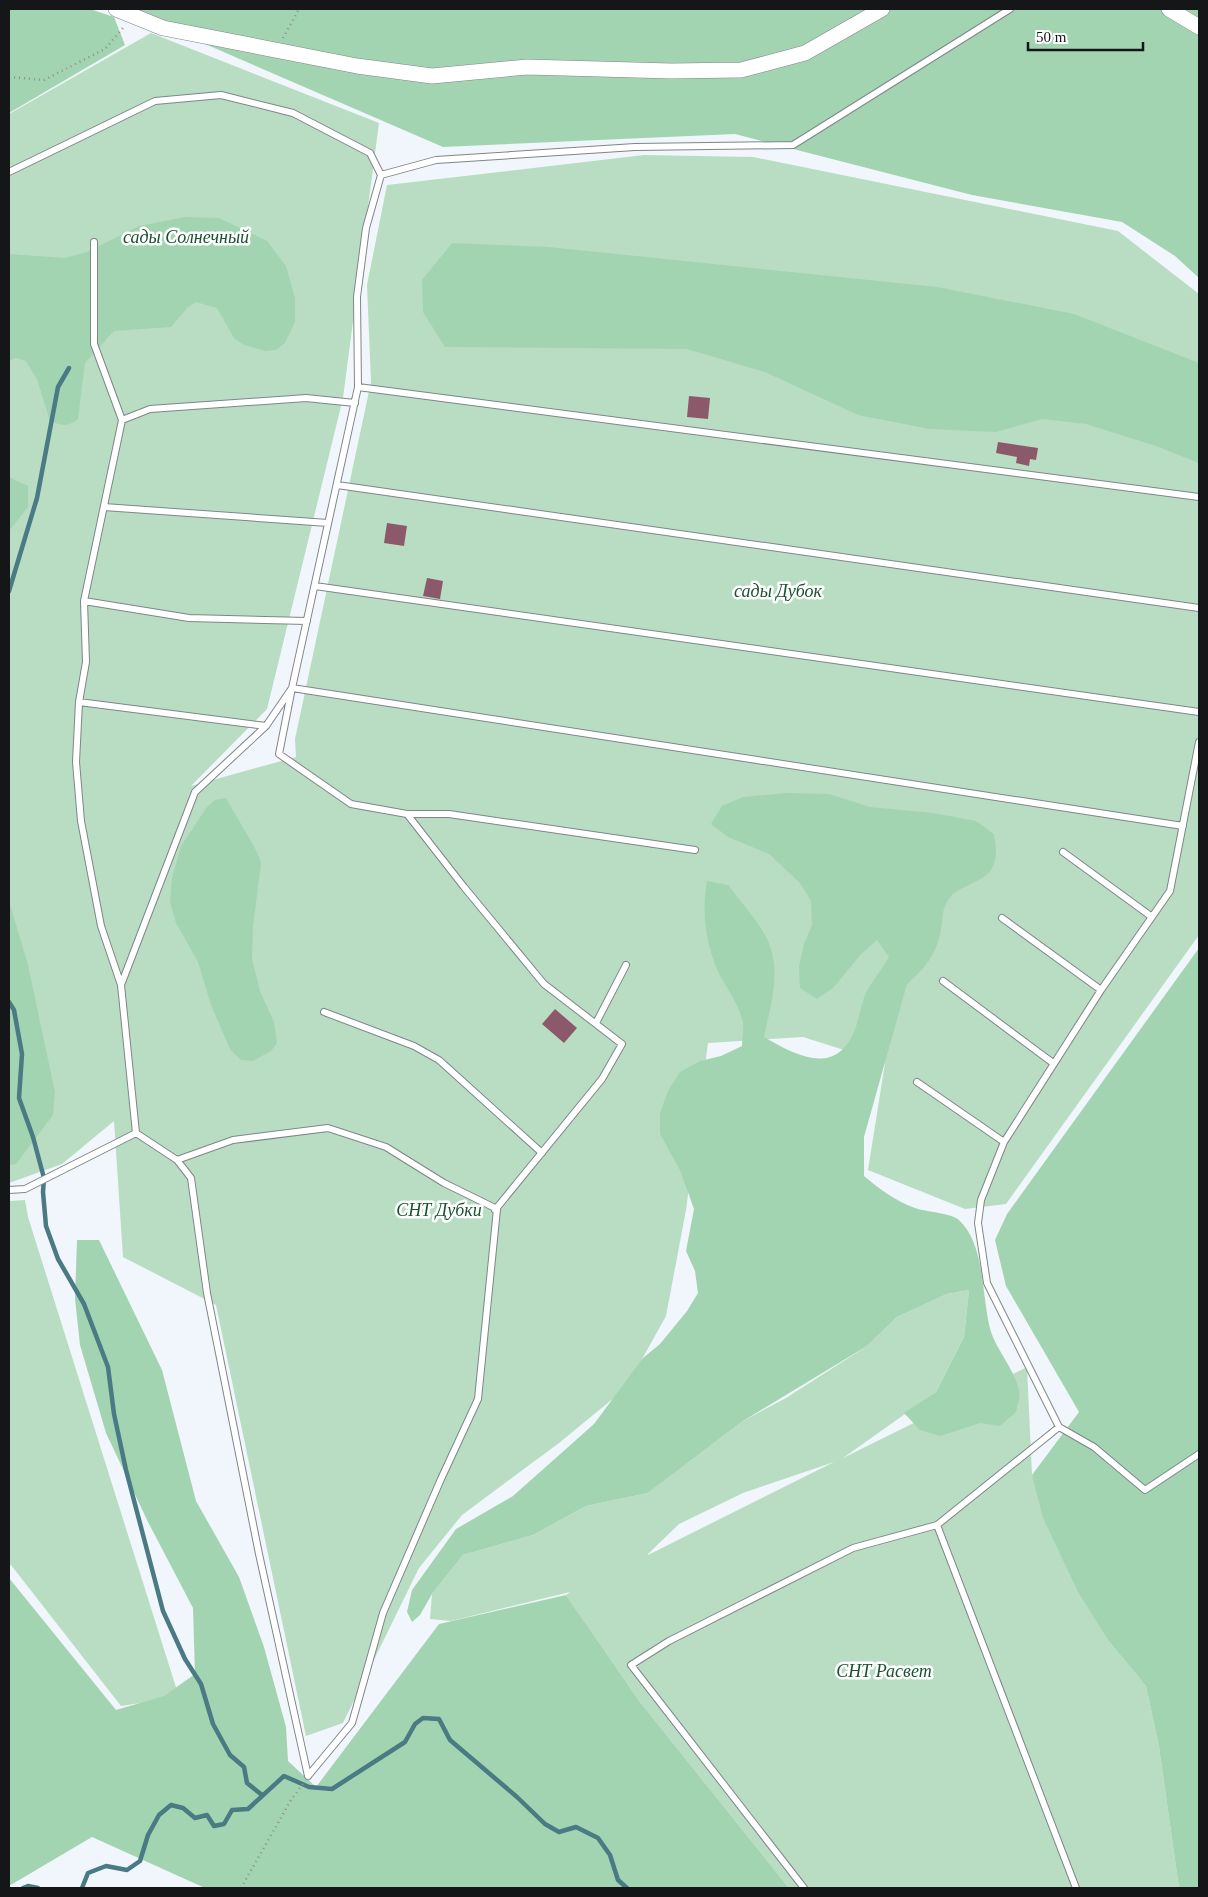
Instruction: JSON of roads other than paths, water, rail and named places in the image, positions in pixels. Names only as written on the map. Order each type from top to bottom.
[{"type":"street","points":[[116,9],[163,28],[357,66],[432,76],[526,67],[671,71],[741,70],[805,53],[882,9]]},
{"type":"street","points":[[1169,9],[1199,27]]},
{"type":"lane","points":[[381,175],[446,159],[635,147],[793,145],[1010,9]]},
{"type":"lane","points":[[9,172],[155,101],[221,95],[293,113],[370,153],[381,175],[366,228],[356,297],[358,387],[292,688],[280,754],[350,804],[407,814],[449,814],[695,850]]},
{"type":"lane","points":[[94,242],[94,344],[122,420],[84,601],[86,662],[79,702],[76,762],[81,821],[101,926],[121,985],[136,1133]]},
{"type":"lane","points":[[358,387],[1199,497]]},
{"type":"lane","points":[[122,420],[150,409],[160,408],[306,398],[355,403]]},
{"type":"lane","points":[[337,485],[1199,608]]},
{"type":"lane","points":[[104,507],[328,523]]},
{"type":"lane","points":[[315,586],[1199,712]]},
{"type":"lane","points":[[84,601],[189,618],[307,621]]},
{"type":"lane","points":[[121,985],[195,792],[266,726],[292,688]]},
{"type":"lane","points":[[292,688],[1183,826]]},
{"type":"lane","points":[[79,702],[266,726]]},
{"type":"lane","points":[[1199,742],[1170,891],[1101,990],[1004,1142],[981,1200],[978,1223],[987,1283],[1059,1427],[1094,1447],[1145,1490],[1199,1454]]},
{"type":"lane","points":[[407,814],[544,984],[622,1044],[602,1079],[495,1210]]},
{"type":"lane","points":[[1062,852],[1152,917]]},
{"type":"lane","points":[[1002,918],[1101,990]]},
{"type":"lane","points":[[596,1024],[626,965]]},
{"type":"lane","points":[[943,981],[1053,1064]]},
{"type":"lane","points":[[324,1012],[414,1046],[439,1060],[542,1152]]},
{"type":"lane","points":[[917,1082],[1004,1142]]},
{"type":"lane","points":[[136,1133],[177,1160],[191,1178],[211,1312],[259,1554],[308,1776],[352,1723],[383,1613],[478,1399],[497,1210],[444,1183],[386,1147],[328,1128],[233,1140],[177,1160]]},
{"type":"lane","points":[[9,1190],[25,1189],[136,1133]]},
{"type":"lane","points":[[804,1888],[631,1665],[669,1641],[854,1548],[937,1525],[1059,1427]]},
{"type":"lane","points":[[937,1525],[1076,1888]]},
{"type":"waterway","points":[[9,591],[37,498],[58,387],[69,368]]},
{"type":"waterway","points":[[9,1002],[14,1010],[22,1054],[19,1098],[33,1137],[44,1178],[43,1192],[46,1226],[58,1259],[84,1304],[108,1367],[114,1414],[126,1470],[163,1611],[185,1659],[201,1684],[213,1724],[230,1755],[244,1767],[247,1783],[262,1795]]},
{"type":"waterway","points":[[82,1888],[88,1873],[106,1866],[127,1870],[140,1861],[148,1835],[159,1815],[171,1805],[183,1808],[195,1818],[207,1815],[214,1826],[224,1824],[232,1810],[248,1809],[284,1776],[309,1787],[332,1789],[405,1742],[415,1724],[423,1718],[439,1719],[450,1740],[517,1797],[545,1824],[559,1832],[576,1827],[598,1838],[610,1855],[618,1880],[627,1888]]},
{"type":"waterway","points":[[23,1888],[28,1886],[38,1888]]},
{"type":"park label","name":"сады Солнечный","points":[[186,237]]},
{"type":"park label","name":"сады Дубок","points":[[778,591]]},
{"type":"park label","name":"СНТ Дубки","points":[[439,1210]]},
{"type":"park label","name":"СНТ Расвет","points":[[884,1671]]}]
